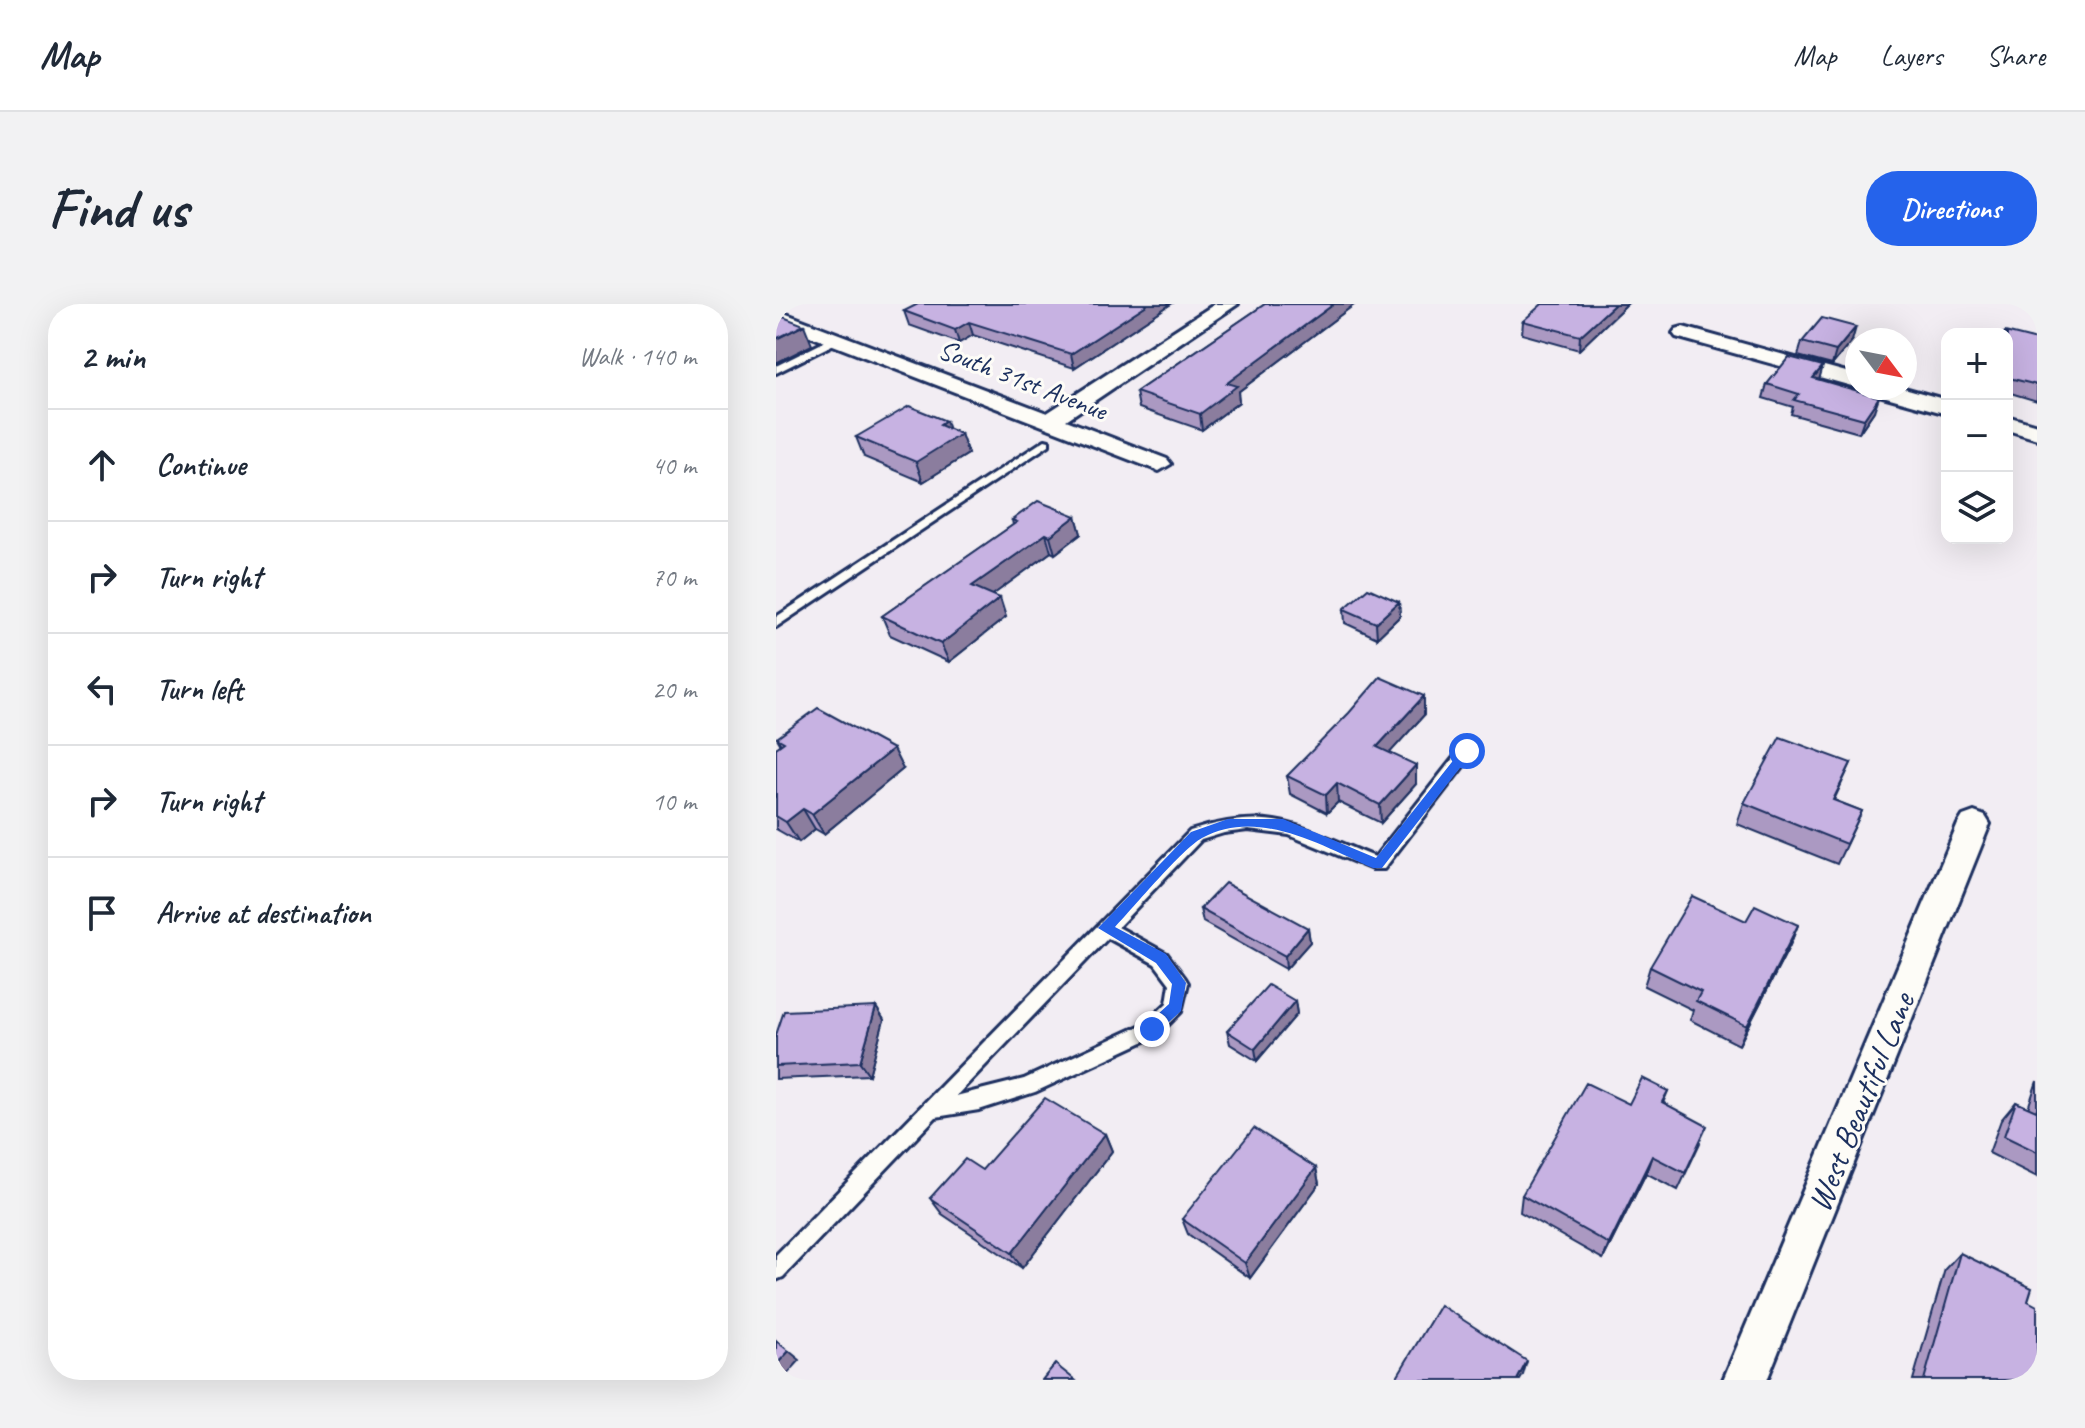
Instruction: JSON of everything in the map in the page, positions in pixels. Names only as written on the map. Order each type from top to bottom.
[{"type":"street","points":[[1047,432],[1228,304]]},
{"type":"street","name":"South 31st Avenue","points":[[776,316],[836,339],[1047,432],[1159,464]]},
{"type":"street","points":[[1683,333],[1845,379]]},
{"type":"street","points":[[1917,398],[1941,405]]},
{"type":"street","points":[[2013,425],[2037,432]]},
{"type":"street","name":"West Beautiful Lane","points":[[1745,1380],[1974,824]]},
{"type":"lane","points":[[776,370],[836,339]]},
{"type":"lane","points":[[776,623],[1047,432]]},
{"type":"lane","points":[[776,1270],[1196,835],[1228,824],[1283,824],[1378,865],[1467,751]]},
{"type":"lane","points":[[929,1110],[979,1101],[1028,1086],[1152,1029],[1175,1007],[1179,983],[1161,959],[1105,928]]},
{"type":"building","points":[[918,304],[1148,304],[1071,354],[969,322],[955,330],[904,311]]},
{"type":"building","points":[[1265,304],[1334,304],[1227,383],[1237,386],[1200,414],[1136,392]]},
{"type":"building","points":[[1542,304],[1615,304],[1580,336],[1523,321]]},
{"type":"building","points":[[778,315],[804,325],[776,339]]},
{"type":"building","points":[[1822,318],[1856,327],[1845,328],[1845,340],[1836,351],[1802,342]]},
{"type":"building","points":[[2013,334],[2037,340],[2037,385],[2013,379]]},
{"type":"building","points":[[1789,357],[1823,366],[1813,378],[1845,387],[1845,400],[1877,400],[1864,419],[1794,400],[1799,394],[1767,384]]},
{"type":"building","points":[[909,406],[946,421],[940,425],[961,434],[916,462],[856,437]]},
{"type":"building","points":[[1038,501],[1076,516],[972,586],[1000,598],[941,644],[882,616],[1017,522],[1012,520]]},
{"type":"building","points":[[1368,588],[1399,602],[1376,623],[1344,609]]},
{"type":"building","points":[[1380,677],[1424,696],[1377,747],[1416,765],[1380,805],[1337,783],[1326,795],[1287,776],[1349,713]]},
{"type":"building","points":[[818,708],[893,749],[812,814],[803,809],[786,822],[776,816],[776,748],[784,742],[777,738]]},
{"type":"building","points":[[1780,737],[1851,763],[1833,800],[1862,811],[1846,844],[1744,803]]},
{"type":"building","points":[[1225,883],[1308,928],[1285,956],[1200,909]]},
{"type":"building","points":[[1692,896],[1746,921],[1755,905],[1798,925],[1747,1026],[1696,1001],[1701,992],[1650,967]]},
{"type":"building","points":[[1268,985],[1295,1001],[1255,1049],[1227,1031]]},
{"type":"building","points":[[876,1007],[860,1062],[776,1066],[776,1035],[784,1011]]},
{"type":"building","points":[[1642,1078],[1668,1091],[1662,1102],[1707,1126],[1685,1173],[1652,1156],[1609,1244],[1522,1195],[1586,1083],[1629,1104]]},
{"type":"building","points":[[1045,1098],[1105,1134],[1012,1253],[930,1198],[965,1159],[982,1170]]},
{"type":"building","points":[[2016,1102],[2036,1111],[2037,1108],[2037,1152],[2004,1136]]},
{"type":"building","points":[[1254,1128],[1316,1168],[1245,1263],[1182,1219]]},
{"type":"building","points":[[1960,1253],[2032,1288],[2028,1301],[2037,1306],[2037,1380],[1924,1380]]},
{"type":"building","points":[[1440,1305],[1527,1361],[1517,1380],[1395,1380]]},
{"type":"building","points":[[776,1341],[789,1351],[776,1365]]},
{"type":"building","points":[[1055,1364],[1075,1380],[1042,1380]]},
{"type":"route","points":[[1152,1029],[1175,1007],[1179,983],[1161,959],[1105,928],[1196,835],[1228,824],[1283,824],[1378,865],[1467,751]]}]
